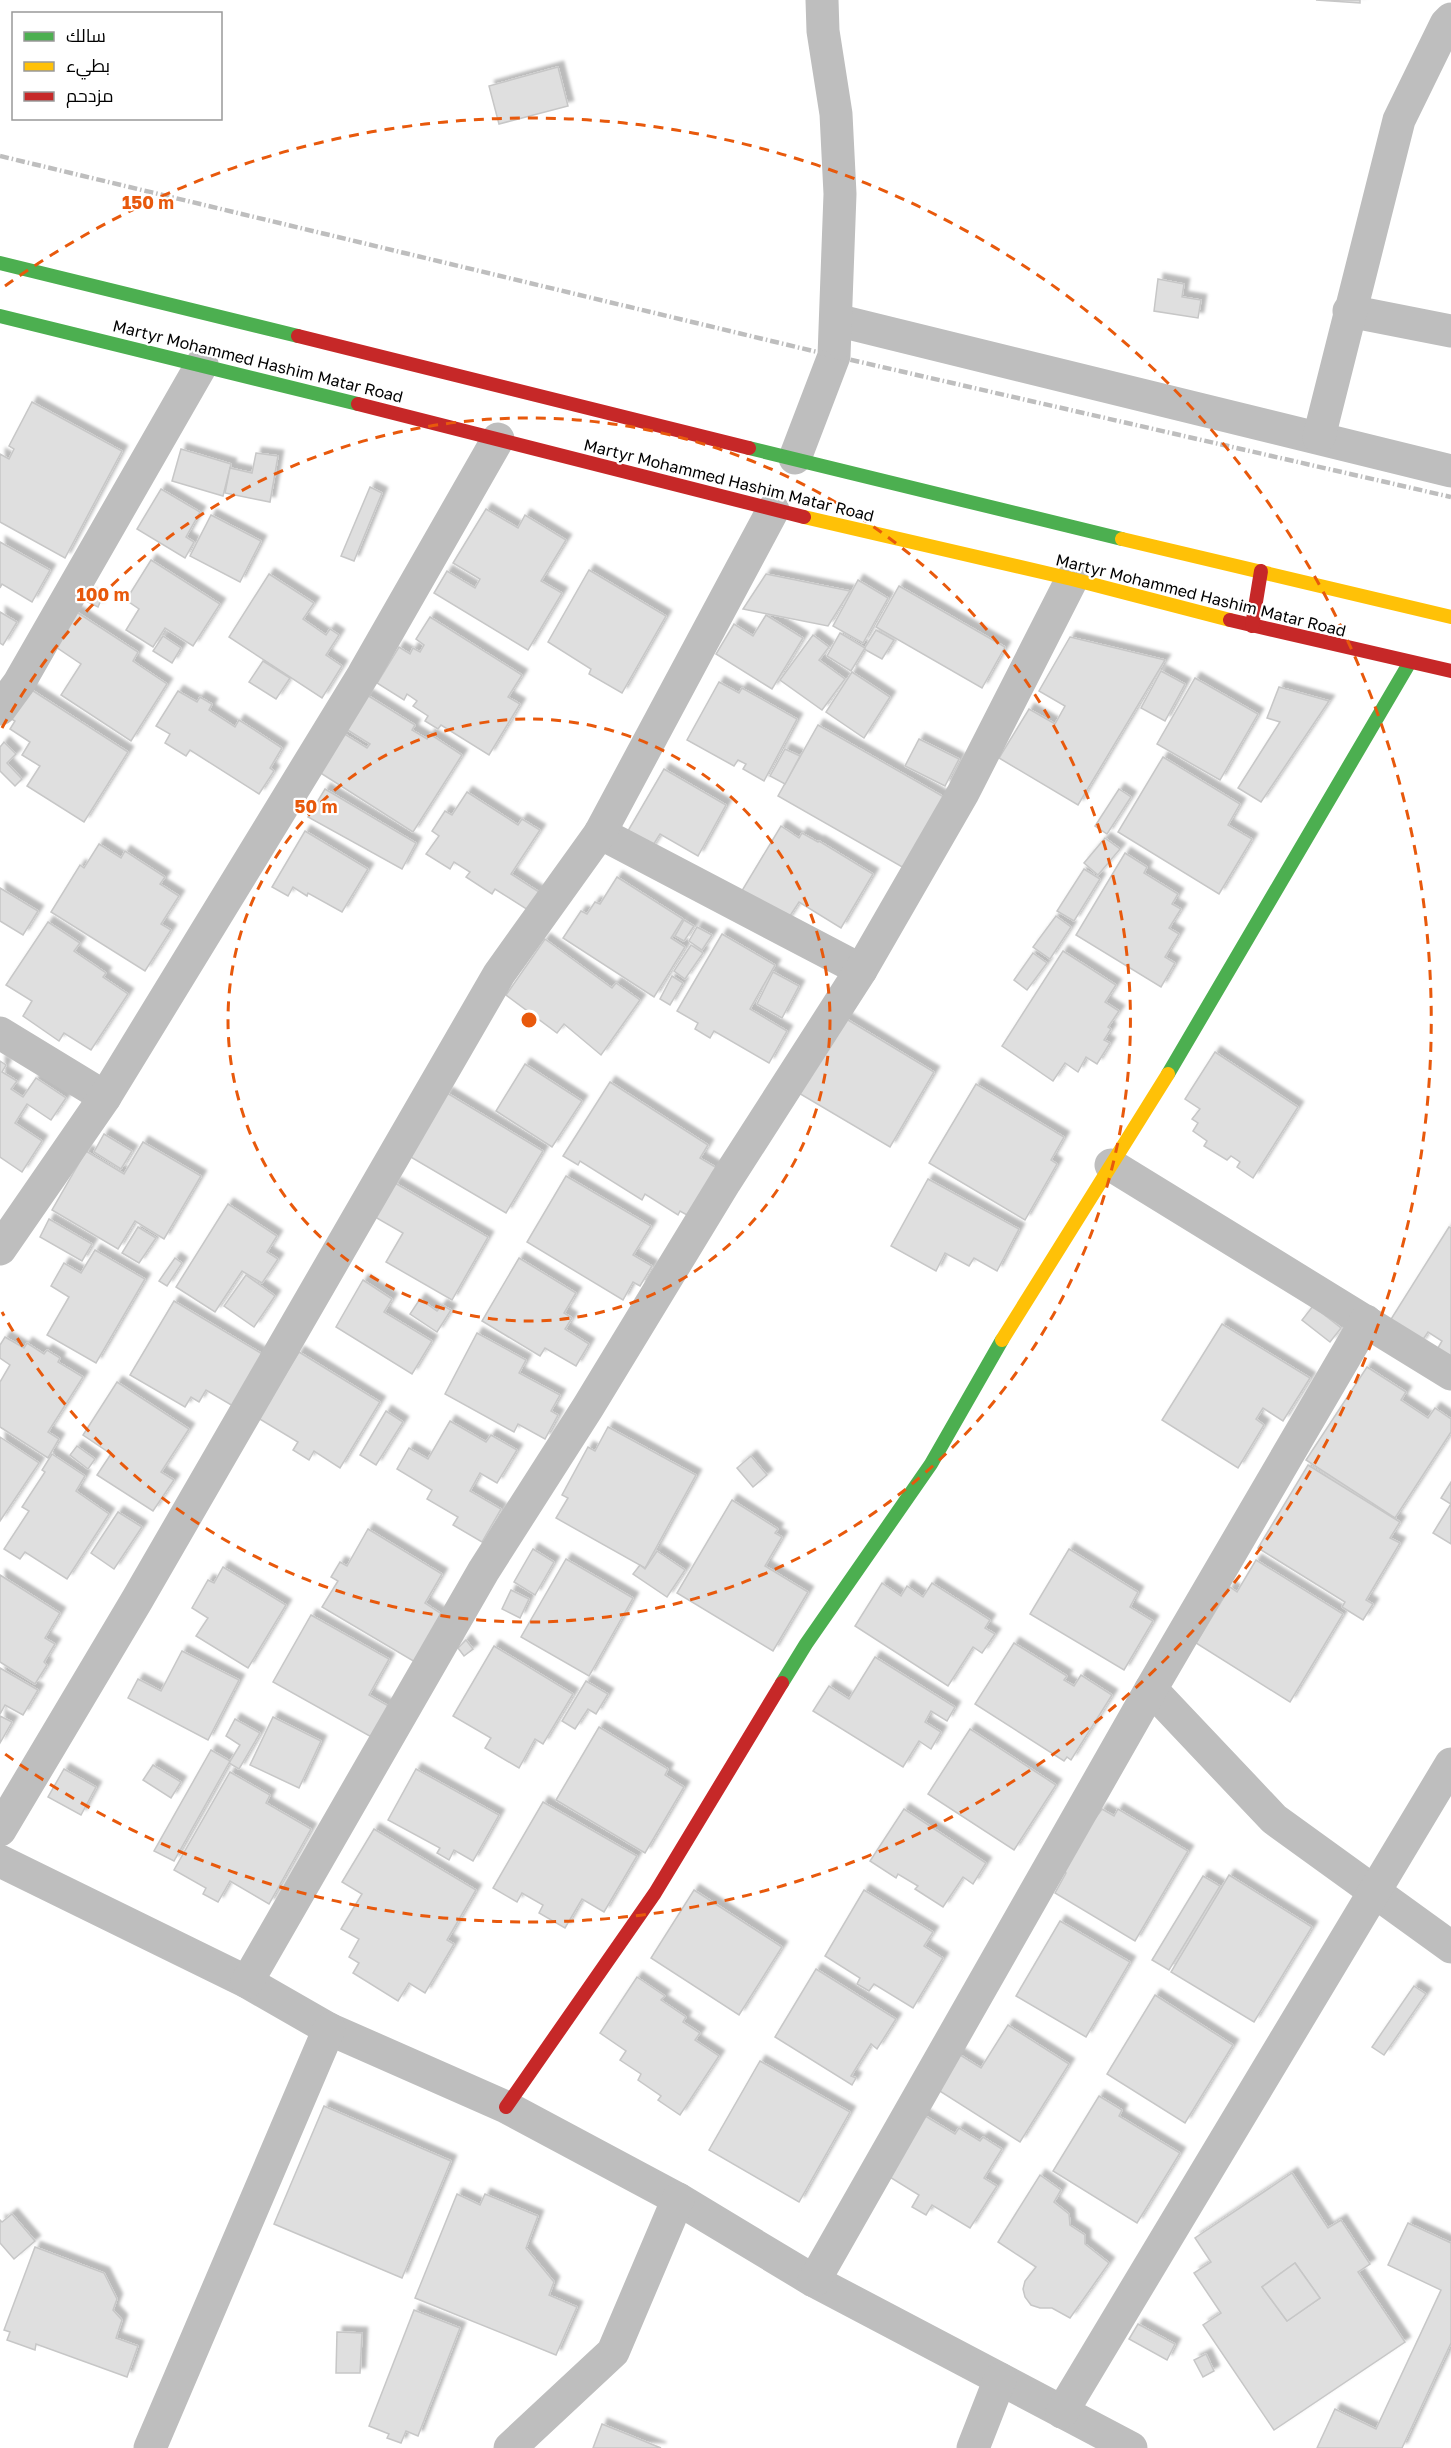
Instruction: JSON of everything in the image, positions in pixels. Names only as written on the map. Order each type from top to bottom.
[{"type":"main road","name":"Martyr Mohammed Hashim Matar Road","points":[[0,263],[1037,519],[1451,616]]},
{"type":"main road","name":"Martyr Mohammed Hashim Matar Road","points":[[0,316],[202,364],[773,510],[1072,579],[1252,626],[1451,671]]},
{"type":"main road","points":[[1252,626],[1261,571]]},
{"type":"main road","points":[[506,2107],[655,1893],[806,1644],[931,1464],[978,1379],[1159,1089],[1410,662]]},
{"type":"street","points":[[795,458],[834,356],[840,194],[836,114],[823,31],[822,0]]},
{"type":"street","points":[[1319,437],[1349,311],[1400,120],[1446,24],[1451,19]]},
{"type":"street","points":[[1349,311],[1451,331]]},
{"type":"street","points":[[836,320],[1451,471]]},
{"type":"street","points":[[0,709],[19,683],[202,364]]},
{"type":"street","points":[[0,1249],[105,1097],[363,675],[498,439]]},
{"type":"street","points":[[0,1830],[137,1600],[499,974],[600,833],[773,510]]},
{"type":"street","points":[[247,1982],[484,1570],[588,1407],[725,1182],[861,970],[963,793],[1072,579]]},
{"type":"street","points":[[600,833],[861,970]]},
{"type":"street","points":[[0,1033],[105,1097]]},
{"type":"street","points":[[1111,1165],[1451,1374]]},
{"type":"street","points":[[814,2281],[1151,1689],[1366,1321]]},
{"type":"street","points":[[1151,1689],[1274,1819],[1451,1947]]},
{"type":"street","points":[[1062,2412],[1451,1764]]},
{"type":"street","points":[[0,1861],[247,1982],[329,2029],[506,2107],[678,2199],[814,2281],[1131,2448]]},
{"type":"street","points":[[150,2448],[329,2029]]},
{"type":"street","points":[[510,2448],[613,2352],[678,2199]]},
{"type":"street","points":[[973,2448],[1000,2379]]},
{"type":"building","points":[[1316,0],[1360,0],[1360,3]]},
{"type":"building","points":[[558,67],[568,106],[499,124],[489,86]]},
{"type":"building","points":[[1158,279],[1184,284],[1182,297],[1201,300],[1198,318],[1154,311]]},
{"type":"building","points":[[32,402],[122,451],[65,558],[0,522],[0,454],[9,459],[14,449],[9,446]]},
{"type":"building","points":[[181,449],[231,464],[223,496],[172,481]]},
{"type":"building","points":[[256,453],[278,456],[270,502],[225,493],[230,468],[252,473]]},
{"type":"building","points":[[370,487],[382,493],[354,561],[341,556]]},
{"type":"building","points":[[161,489],[200,512],[186,537],[194,542],[185,558],[137,529]]},
{"type":"building","points":[[486,509],[518,528],[525,515],[566,540],[541,581],[562,593],[528,650],[434,593],[447,571],[475,588],[480,579],[453,563]]},
{"type":"building","points":[[211,515],[261,541],[240,582],[190,556]]},
{"type":"building","points":[[0,542],[50,570],[32,602],[2,584],[0,588]]},
{"type":"building","points":[[151,560],[220,604],[193,646],[165,628],[153,647],[126,630],[139,609],[126,600]]},
{"type":"building","points":[[589,570],[666,616],[622,693],[589,674],[591,669],[548,642]]},
{"type":"building","points":[[269,574],[314,603],[303,619],[326,635],[330,629],[339,635],[326,655],[342,666],[322,698],[229,637]]},
{"type":"building","points":[[766,574],[850,591],[828,626],[743,609]]},
{"type":"building","points":[[858,580],[888,598],[863,643],[833,626]]},
{"type":"building","points":[[899,586],[1005,647],[982,688],[876,627]]},
{"type":"building","points":[[90,594],[101,600],[98,607],[86,601]]},
{"type":"building","points":[[75,611],[138,652],[133,661],[167,684],[131,741],[61,695],[81,664],[53,645]]},
{"type":"building","points":[[0,612],[17,622],[3,645],[0,643]]},
{"type":"building","points":[[766,615],[803,638],[772,689],[716,654],[734,624],[753,636]]},
{"type":"building","points":[[430,617],[522,675],[508,697],[520,704],[489,755],[441,725],[438,729],[425,721],[428,716],[413,706],[417,701],[407,694],[404,700],[377,683],[399,647],[410,654],[413,648],[420,652],[424,645],[416,639]]},
{"type":"building","points":[[876,630],[894,640],[882,659],[864,649]]},
{"type":"building","points":[[840,633],[865,648],[851,671],[827,656]]},
{"type":"building","points":[[813,635],[829,647],[819,660],[845,679],[822,710],[780,680]]},
{"type":"building","points":[[163,636],[181,648],[172,663],[153,651]]},
{"type":"building","points":[[1070,637],[1165,660],[1078,805],[999,758],[1029,709],[1055,724],[1065,706],[1039,691]]},
{"type":"building","points":[[263,661],[290,678],[276,699],[249,682]]},
{"type":"building","points":[[1161,671],[1185,684],[1165,721],[1141,708]]},
{"type":"building","points":[[852,672],[890,697],[864,738],[826,712]]},
{"type":"building","points":[[1195,678],[1258,714],[1220,780],[1157,744]]},
{"type":"building","points":[[719,682],[739,693],[742,688],[797,719],[764,781],[743,769],[746,764],[738,760],[734,766],[687,740]]},
{"type":"building","points":[[27,687],[128,752],[84,822],[27,786],[40,766],[22,755],[30,742],[10,729],[15,721],[8,717]]},
{"type":"building","points":[[1279,687],[1329,701],[1261,802],[1238,788],[1280,722],[1267,718]]},
{"type":"building","points":[[178,691],[197,702],[200,697],[212,704],[209,710],[235,727],[239,720],[282,748],[270,768],[274,771],[259,794],[190,750],[186,756],[165,743],[170,734],[156,726]]},
{"type":"building","points":[[367,695],[415,725],[412,730],[427,739],[430,734],[462,755],[413,832],[319,772],[343,733],[367,748],[370,744],[346,729]]},
{"type":"building","points":[[818,725],[944,797],[904,868],[778,796]]},
{"type":"building","points":[[919,739],[959,759],[945,786],[905,766]]},
{"type":"building","points":[[4,742],[16,754],[7,763],[22,779],[15,786],[0,771],[0,747]]},
{"type":"building","points":[[785,749],[800,756],[785,784],[770,776]]},
{"type":"building","points":[[1163,757],[1240,804],[1228,825],[1252,839],[1219,894],[1118,832]]},
{"type":"building","points":[[664,769],[726,805],[698,856],[660,834],[650,850],[625,836]]},
{"type":"building","points":[[325,789],[416,843],[402,869],[308,817]]},
{"type":"building","points":[[1119,789],[1131,797],[1107,834],[1095,826]]},
{"type":"building","points":[[467,792],[518,825],[522,819],[540,830],[511,874],[539,892],[528,910],[495,889],[492,894],[466,877],[470,872],[454,862],[450,869],[426,854],[439,836],[432,831],[445,811],[452,815]]},
{"type":"building","points":[[781,826],[799,838],[802,833],[819,841],[873,874],[841,928],[799,902],[786,922],[740,894]]},
{"type":"building","points":[[305,831],[368,869],[342,912],[293,887],[288,896],[272,887]]},
{"type":"building","points":[[1105,838],[1120,849],[1098,875],[1084,863]]},
{"type":"building","points":[[99,844],[121,858],[125,851],[165,877],[160,884],[179,896],[161,924],[171,930],[145,971],[51,912],[80,865],[84,868]]},
{"type":"building","points":[[1125,853],[1147,867],[1144,873],[1178,894],[1172,904],[1181,909],[1169,928],[1179,934],[1165,957],[1175,963],[1161,987],[1076,935]]},
{"type":"building","points":[[1084,869],[1100,879],[1074,921],[1057,911]]},
{"type":"building","points":[[617,877],[683,919],[671,938],[685,947],[654,997],[563,938],[581,911],[587,914],[595,902],[600,904]]},
{"type":"building","points":[[0,888],[38,911],[23,935],[0,921]]},
{"type":"building","points":[[1056,916],[1071,927],[1050,959],[1033,947]]},
{"type":"building","points":[[684,920],[694,926],[684,941],[675,936]]},
{"type":"building","points":[[48,922],[80,943],[74,951],[106,973],[103,977],[128,994],[91,1050],[64,1033],[59,1041],[23,1016],[32,1001],[6,985]]},
{"type":"building","points":[[697,927],[712,935],[702,950],[689,941]]},
{"type":"building","points":[[722,934],[775,965],[750,1009],[787,1031],[769,1063],[714,1031],[710,1038],[695,1029],[698,1023],[677,1011]]},
{"type":"building","points":[[545,939],[612,988],[616,983],[640,1000],[601,1055],[564,1024],[557,1033],[506,995]]},
{"type":"building","points":[[691,945],[703,953],[685,979],[674,971]]},
{"type":"building","points":[[1063,951],[1116,985],[1105,1002],[1119,1011],[1108,1027],[1111,1029],[1104,1040],[1110,1043],[1097,1064],[1086,1057],[1078,1072],[1065,1063],[1053,1081],[1002,1046]]},
{"type":"building","points":[[1033,953],[1047,963],[1027,990],[1014,980]]},
{"type":"building","points":[[773,972],[799,986],[782,1018],[757,1004]]},
{"type":"building","points":[[672,976],[683,983],[670,1005],[660,999]]},
{"type":"building","points":[[843,1017],[934,1072],[890,1147],[797,1092]]},
{"type":"building","points":[[1215,1052],[1298,1107],[1253,1178],[1237,1167],[1240,1162],[1231,1156],[1227,1160],[1204,1146],[1207,1141],[1193,1131],[1198,1123],[1192,1119],[1200,1109],[1185,1099]]},
{"type":"building","points":[[0,1061],[6,1065],[2,1072],[17,1081],[11,1089],[23,1097],[36,1078],[66,1098],[51,1120],[27,1104],[15,1123],[42,1141],[22,1172],[0,1157]]},
{"type":"building","points":[[525,1064],[582,1101],[552,1147],[496,1111]]},
{"type":"building","points":[[610,1082],[708,1145],[700,1158],[717,1168],[687,1215],[680,1211],[678,1215],[645,1194],[642,1200],[580,1161],[578,1165],[563,1156]]},
{"type":"building","points":[[976,1084],[1064,1137],[1051,1160],[1057,1164],[1025,1220],[929,1163]]},
{"type":"building","points":[[447,1093],[543,1151],[506,1213],[409,1156]]},
{"type":"building","points":[[104,1134],[132,1151],[121,1169],[94,1152]]},
{"type":"building","points":[[143,1142],[201,1176],[164,1239],[135,1221],[118,1249],[52,1210],[86,1151],[124,1174]]},
{"type":"building","points":[[566,1176],[651,1226],[633,1255],[652,1266],[640,1286],[633,1282],[623,1300],[527,1242]]},
{"type":"building","points":[[928,1179],[1019,1229],[997,1271],[974,1258],[969,1266],[945,1253],[936,1271],[891,1246]]},
{"type":"building","points":[[395,1183],[488,1237],[452,1300],[386,1262],[403,1233],[375,1217]]},
{"type":"building","points":[[228,1204],[277,1236],[267,1252],[278,1259],[262,1283],[242,1271],[215,1312],[176,1287]]},
{"type":"building","points":[[49,1219],[92,1244],[82,1261],[40,1237]]},
{"type":"building","points":[[138,1227],[156,1238],[139,1263],[122,1253]]},
{"type":"building","points":[[1449,1227],[1451,1228],[1451,1363],[1435,1353],[1442,1341],[1428,1332],[1420,1344],[1388,1324]]},
{"type":"building","points":[[95,1250],[145,1279],[96,1363],[47,1335],[69,1297],[51,1286],[64,1263],[81,1273]]},
{"type":"building","points":[[175,1258],[182,1263],[167,1286],[159,1281]]},
{"type":"building","points":[[519,1258],[576,1293],[564,1313],[572,1318],[565,1329],[589,1344],[576,1366],[545,1348],[540,1356],[482,1321]]},
{"type":"building","points":[[246,1275],[275,1296],[254,1327],[224,1306]]},
{"type":"building","points":[[363,1280],[392,1299],[384,1312],[432,1341],[412,1374],[336,1327]]},
{"type":"building","points":[[420,1299],[437,1311],[442,1305],[451,1310],[437,1332],[410,1314]]},
{"type":"building","points":[[174,1301],[264,1355],[233,1406],[206,1390],[199,1402],[191,1397],[185,1407],[130,1375]]},
{"type":"building","points":[[1313,1306],[1341,1328],[1330,1342],[1302,1320]]},
{"type":"building","points":[[1222,1324],[1310,1378],[1283,1421],[1263,1408],[1256,1419],[1264,1425],[1238,1468],[1162,1420]]},
{"type":"building","points":[[477,1333],[526,1360],[519,1373],[560,1395],[551,1411],[558,1415],[545,1439],[518,1424],[514,1432],[445,1394]]},
{"type":"building","points":[[5,1337],[24,1348],[27,1343],[44,1354],[47,1350],[60,1358],[58,1362],[83,1377],[48,1432],[59,1439],[48,1458],[0,1427],[0,1382],[10,1365],[0,1358],[0,1345]]},
{"type":"building","points":[[299,1352],[380,1402],[340,1468],[314,1451],[309,1460],[293,1450],[298,1442],[258,1418]]},
{"type":"building","points":[[1367,1367],[1406,1392],[1401,1400],[1428,1418],[1435,1408],[1451,1419],[1451,1432],[1395,1518],[1306,1460]]},
{"type":"building","points":[[117,1382],[189,1429],[161,1472],[174,1480],[153,1511],[97,1475],[111,1454],[83,1435]]},
{"type":"building","points":[[386,1411],[403,1422],[376,1465],[360,1455]]},
{"type":"building","points":[[450,1421],[486,1442],[491,1435],[517,1450],[497,1483],[480,1473],[470,1491],[501,1509],[482,1542],[453,1525],[458,1517],[427,1499],[432,1490],[397,1469],[409,1448],[428,1459]]},
{"type":"building","points":[[608,1427],[696,1475],[645,1568],[556,1518],[568,1498],[562,1495],[588,1447],[595,1451]]},
{"type":"building","points":[[0,1437],[39,1463],[0,1521]]},
{"type":"building","points":[[77,1446],[95,1459],[88,1469],[70,1455]]},
{"type":"building","points":[[52,1454],[85,1476],[76,1491],[109,1514],[67,1579],[25,1552],[20,1559],[4,1549],[29,1511],[22,1507],[45,1472],[42,1470]]},
{"type":"building","points":[[751,1456],[767,1475],[753,1487],[737,1468]]},
{"type":"building","points":[[1308,1465],[1400,1522],[1390,1538],[1400,1543],[1366,1600],[1373,1604],[1363,1620],[1342,1607],[1345,1602],[1258,1548]]},
{"type":"building","points":[[1451,1482],[1451,1504],[1441,1498]]},
{"type":"building","points":[[732,1500],[778,1529],[775,1533],[782,1537],[765,1566],[808,1592],[773,1651],[677,1593]]},
{"type":"building","points":[[1451,1504],[1451,1544],[1433,1533]]},
{"type":"building","points":[[118,1512],[142,1527],[114,1569],[91,1553]]},
{"type":"building","points":[[368,1529],[442,1574],[425,1603],[443,1615],[415,1662],[322,1607],[338,1581],[331,1577],[340,1562],[347,1566]]},
{"type":"building","points":[[533,1549],[554,1562],[535,1595],[514,1582]]},
{"type":"building","points":[[1069,1549],[1138,1592],[1130,1607],[1153,1621],[1124,1670],[1030,1614]]},
{"type":"building","points":[[657,1551],[685,1570],[667,1597],[633,1574],[640,1565],[645,1569]]},
{"type":"building","points":[[566,1559],[633,1598],[589,1676],[521,1637]]},
{"type":"building","points":[[1256,1560],[1343,1614],[1290,1702],[1196,1643],[1230,1587],[1237,1592]]},
{"type":"building","points":[[223,1567],[286,1605],[248,1668],[196,1636],[208,1618],[192,1608],[208,1580],[214,1583]]},
{"type":"building","points":[[0,1575],[60,1613],[45,1638],[55,1644],[44,1662],[47,1665],[35,1684],[0,1662]]},
{"type":"building","points":[[882,1583],[901,1596],[907,1586],[923,1597],[932,1583],[990,1620],[985,1628],[995,1634],[982,1653],[973,1647],[948,1686],[855,1626]]},
{"type":"building","points":[[511,1590],[529,1599],[520,1618],[502,1609]]},
{"type":"building","points":[[311,1615],[389,1659],[369,1695],[392,1708],[375,1739],[273,1682]]},
{"type":"building","points":[[466,1640],[473,1649],[464,1656],[458,1648]]},
{"type":"building","points":[[1014,1643],[1067,1676],[1064,1680],[1074,1686],[1081,1675],[1112,1695],[1071,1760],[1067,1757],[1064,1761],[975,1704]]},
{"type":"building","points":[[494,1646],[573,1694],[543,1744],[535,1739],[519,1768],[485,1748],[491,1738],[453,1716]]},
{"type":"building","points":[[182,1651],[239,1680],[208,1740],[128,1698],[138,1679],[161,1691]]},
{"type":"building","points":[[875,1657],[955,1707],[947,1721],[931,1711],[925,1722],[941,1732],[931,1749],[919,1741],[903,1767],[813,1711],[829,1686],[849,1699]]},
{"type":"building","points":[[0,1668],[38,1690],[23,1715],[5,1705],[0,1714]]},
{"type":"building","points":[[586,1681],[608,1694],[596,1714],[588,1709],[575,1729],[562,1721]]},
{"type":"building","points":[[0,1716],[12,1722],[0,1743]]},
{"type":"building","points":[[273,1717],[321,1741],[299,1788],[250,1765]]},
{"type":"building","points":[[235,1719],[260,1733],[239,1769],[229,1763],[240,1745],[226,1736]]},
{"type":"building","points":[[599,1727],[668,1769],[665,1775],[684,1787],[645,1853],[556,1800]]},
{"type":"building","points":[[970,1729],[1056,1785],[1014,1850],[928,1794]]},
{"type":"building","points":[[211,1750],[230,1761],[174,1861],[154,1851]]},
{"type":"building","points":[[153,1765],[181,1782],[171,1798],[143,1780]]},
{"type":"building","points":[[64,1769],[96,1787],[81,1815],[48,1797]]},
{"type":"building","points":[[416,1769],[499,1815],[473,1861],[454,1850],[449,1860],[437,1853],[440,1848],[388,1820]]},
{"type":"building","points":[[230,1772],[270,1795],[266,1803],[311,1829],[269,1904],[230,1881],[218,1902],[203,1894],[206,1888],[174,1870]]},
{"type":"building","points":[[543,1802],[637,1856],[604,1912],[582,1899],[565,1928],[539,1913],[543,1905],[522,1893],[517,1902],[493,1888]]},
{"type":"building","points":[[904,1809],[986,1863],[973,1884],[963,1877],[943,1907],[915,1889],[918,1886],[898,1874],[896,1878],[870,1861]]},
{"type":"building","points":[[1102,1809],[1114,1816],[1118,1809],[1188,1851],[1135,1941],[1055,1893],[1066,1873],[1059,1868]]},
{"type":"building","points":[[374,1829],[476,1890],[447,1940],[454,1944],[425,1993],[409,1983],[398,2001],[353,1973],[359,1963],[349,1957],[359,1939],[341,1929],[362,1894],[342,1882]]},
{"type":"building","points":[[1229,1875],[1312,1927],[1254,2022],[1171,1972]]},
{"type":"building","points":[[1203,1876],[1220,1886],[1169,1970],[1152,1960]]},
{"type":"building","points":[[694,1890],[782,1947],[739,2015],[651,1958]]},
{"type":"building","points":[[864,1890],[933,1932],[924,1946],[943,1958],[913,2008],[874,1984],[869,1991],[857,1984],[860,1978],[825,1956]]},
{"type":"building","points":[[1060,1921],[1130,1962],[1086,2037],[1016,1996]]},
{"type":"building","points":[[816,1969],[896,2019],[877,2049],[871,2044],[851,2076],[856,2078],[852,2085],[775,2037]]},
{"type":"building","points":[[637,1977],[665,1996],[661,2000],[686,2017],[683,2022],[700,2033],[695,2040],[719,2056],[680,2115],[658,2100],[661,2096],[638,2080],[641,2074],[620,2060],[626,2051],[600,2033]]},
{"type":"building","points":[[1414,1986],[1426,1994],[1384,2055],[1372,2047]]},
{"type":"building","points":[[1155,1995],[1233,2045],[1185,2123],[1107,2074]]},
{"type":"building","points":[[1008,2025],[1069,2064],[1020,2142],[935,2088],[957,2053],[981,2068]]},
{"type":"building","points":[[760,2061],[850,2112],[799,2202],[709,2150]]},
{"type":"building","points":[[1099,2096],[1122,2110],[1119,2116],[1180,2153],[1137,2223],[1053,2171]]},
{"type":"building","points":[[324,2106],[451,2161],[402,2278],[274,2224]]},
{"type":"building","points":[[917,2111],[955,2134],[959,2128],[980,2141],[983,2137],[1002,2149],[984,2178],[997,2186],[970,2228],[932,2205],[926,2215],[912,2207],[919,2195],[880,2171]]},
{"type":"building","points":[[1292,2173],[1328,2228],[1341,2220],[1370,2264],[1358,2272],[1405,2342],[1274,2430],[1203,2325],[1221,2313],[1194,2273],[1211,2262],[1195,2238]],"holes":[[[1295,2263],[1320,2298],[1287,2321],[1262,2287]]]},
{"type":"building","points":[[1040,2175],[1061,2190],[1054,2202],[1069,2214],[1070,2225],[1085,2235],[1085,2244],[1109,2263],[1070,2318],[1052,2308],[1031,2305],[1023,2289],[1025,2281],[1036,2267],[998,2242]]},
{"type":"building","points":[[457,2194],[480,2205],[485,2194],[538,2216],[526,2248],[554,2282],[549,2295],[577,2307],[556,2355],[415,2298]]},
{"type":"building","points":[[12,2214],[35,2241],[14,2259],[0,2243],[0,2220],[2,2222]]},
{"type":"building","points":[[1408,2223],[1451,2243],[1451,2343],[1402,2448],[1317,2448],[1335,2409],[1376,2429],[1441,2290],[1388,2265]]},
{"type":"building","points":[[35,2247],[104,2273],[117,2299],[113,2310],[122,2320],[116,2338],[138,2346],[127,2377],[36,2344],[35,2350],[7,2340],[10,2332],[4,2330]]},
{"type":"building","points":[[1295,2263],[1320,2298],[1287,2321],[1262,2287]]},
{"type":"building","points":[[414,2310],[460,2328],[418,2436],[406,2431],[401,2443],[387,2438],[389,2434],[369,2426]]},
{"type":"building","points":[[1138,2324],[1175,2344],[1167,2360],[1129,2339]]},
{"type":"building","points":[[337,2332],[362,2333],[360,2373],[336,2373]]},
{"type":"building","points":[[1206,2354],[1214,2371],[1203,2377],[1194,2360]]},
{"type":"building","points":[[602,2424],[661,2448],[593,2448]]},
{"type":"railway","points":[[0,156],[834,356],[1451,497]]},
{"type":"traffic: fast","points":[[0,263],[298,336]]},
{"type":"traffic: fast","points":[[0,316],[358,404]]},
{"type":"traffic: fast","points":[[749,448],[1122,539]]},
{"type":"traffic: fast","points":[[1168,1074],[1410,662]]},
{"type":"traffic: fast","points":[[782,1683],[806,1644],[931,1464],[1002,1340]]},
{"type":"traffic: slow","points":[[804,517],[1072,579],[1230,620]]},
{"type":"traffic: slow","points":[[1122,539],[1451,617]]},
{"type":"traffic: slow","points":[[1002,1340],[1168,1074]]},
{"type":"traffic: jam","points":[[298,336],[749,448]]},
{"type":"traffic: jam","points":[[358,404],[804,517]]},
{"type":"traffic: jam","points":[[1252,626],[1261,571]]},
{"type":"traffic: jam","points":[[1230,620],[1451,671]]},
{"type":"traffic: jam","points":[[506,2107],[655,1893],[782,1683]]}]
